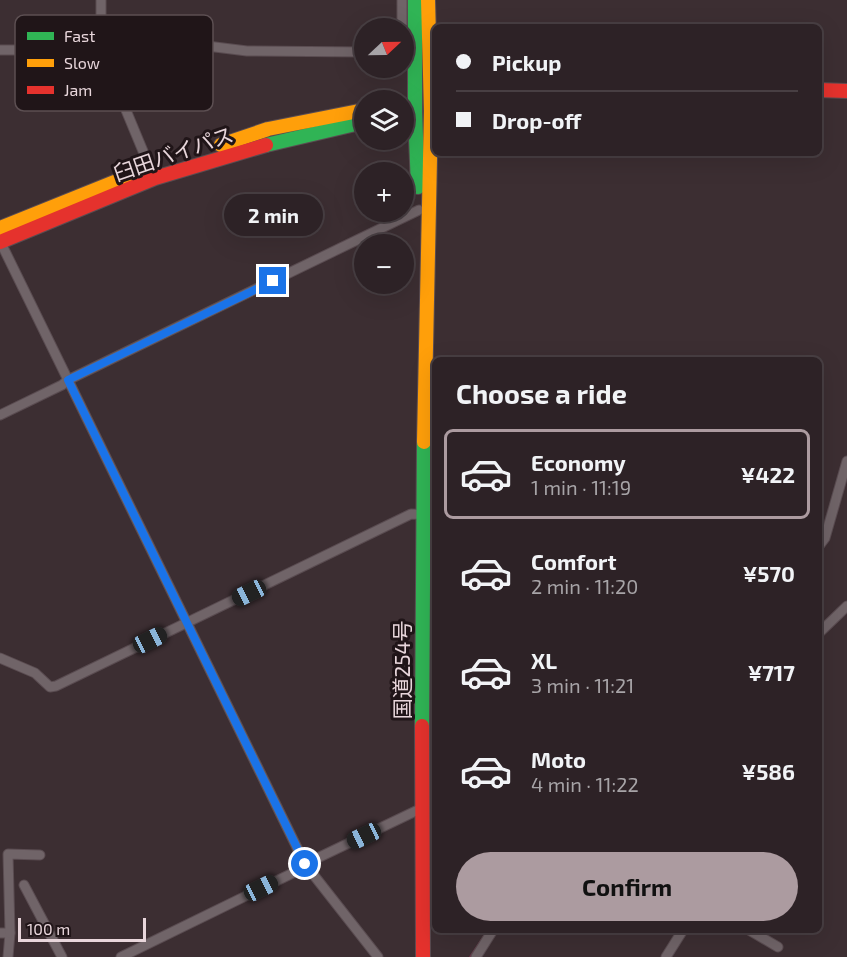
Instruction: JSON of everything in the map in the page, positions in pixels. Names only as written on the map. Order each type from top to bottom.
[{"type":"highway","points":[[415,0],[425,102]]},
{"type":"highway","points":[[425,102],[428,0]]},
{"type":"highway","points":[[822,90],[847,91]]},
{"type":"highway","points":[[822,101],[847,101]]},
{"type":"highway","name":"国道254号","points":[[424,382],[425,102]]},
{"type":"highway","name":"臼田バイパス","points":[[0,228],[150,168],[268,129],[354,112]]},
{"type":"highway","name":"臼田バイパス","points":[[0,241],[155,178],[262,146],[354,124]]},
{"type":"highway","name":"国道254号","points":[[413,150],[419,210],[420,330],[430,515],[423,957]]},
{"type":"street","points":[[402,0],[402,18]]},
{"type":"street","points":[[213,47],[247,51],[354,52]]},
{"type":"street","points":[[126,111],[150,168]]},
{"type":"street","points":[[0,416],[63,385],[68,380],[419,210]]},
{"type":"street","points":[[0,241],[305,864],[378,957]]},
{"type":"street","points":[[822,542],[847,461]]},
{"type":"street","points":[[0,658],[35,673],[50,687],[56,686],[411,514],[430,515]]},
{"type":"street","points":[[822,630],[847,606]]},
{"type":"street","points":[[123,956],[301,869],[305,864],[426,814]]},
{"type":"street","points":[[8,957],[5,933],[8,854],[40,855]]},
{"type":"street","points":[[24,885],[62,957]]},
{"type":"street","points":[[476,957],[491,933]]},
{"type":"street","points":[[666,957],[680,933]]},
{"type":"street","points":[[754,933],[778,947]]},
{"type":"waterway","points":[[470,957],[486,933]]},
{"type":"traffic: fast","points":[[415,0],[418,187]]},
{"type":"traffic: fast","points":[[266,145],[354,124]]},
{"type":"traffic: fast","points":[[422,726],[424,442]]},
{"type":"traffic: slow","points":[[424,442],[431,111],[428,0]]},
{"type":"traffic: slow","points":[[221,145],[268,129],[354,112]]},
{"type":"traffic: slow","points":[[0,228],[132,175]]},
{"type":"traffic: jam","points":[[822,90],[847,91]]},
{"type":"traffic: jam","points":[[0,242],[155,178],[266,145]]},
{"type":"traffic: jam","points":[[422,726],[423,957]]},
{"type":"route","points":[[273,281],[68,380],[305,864]]}]
